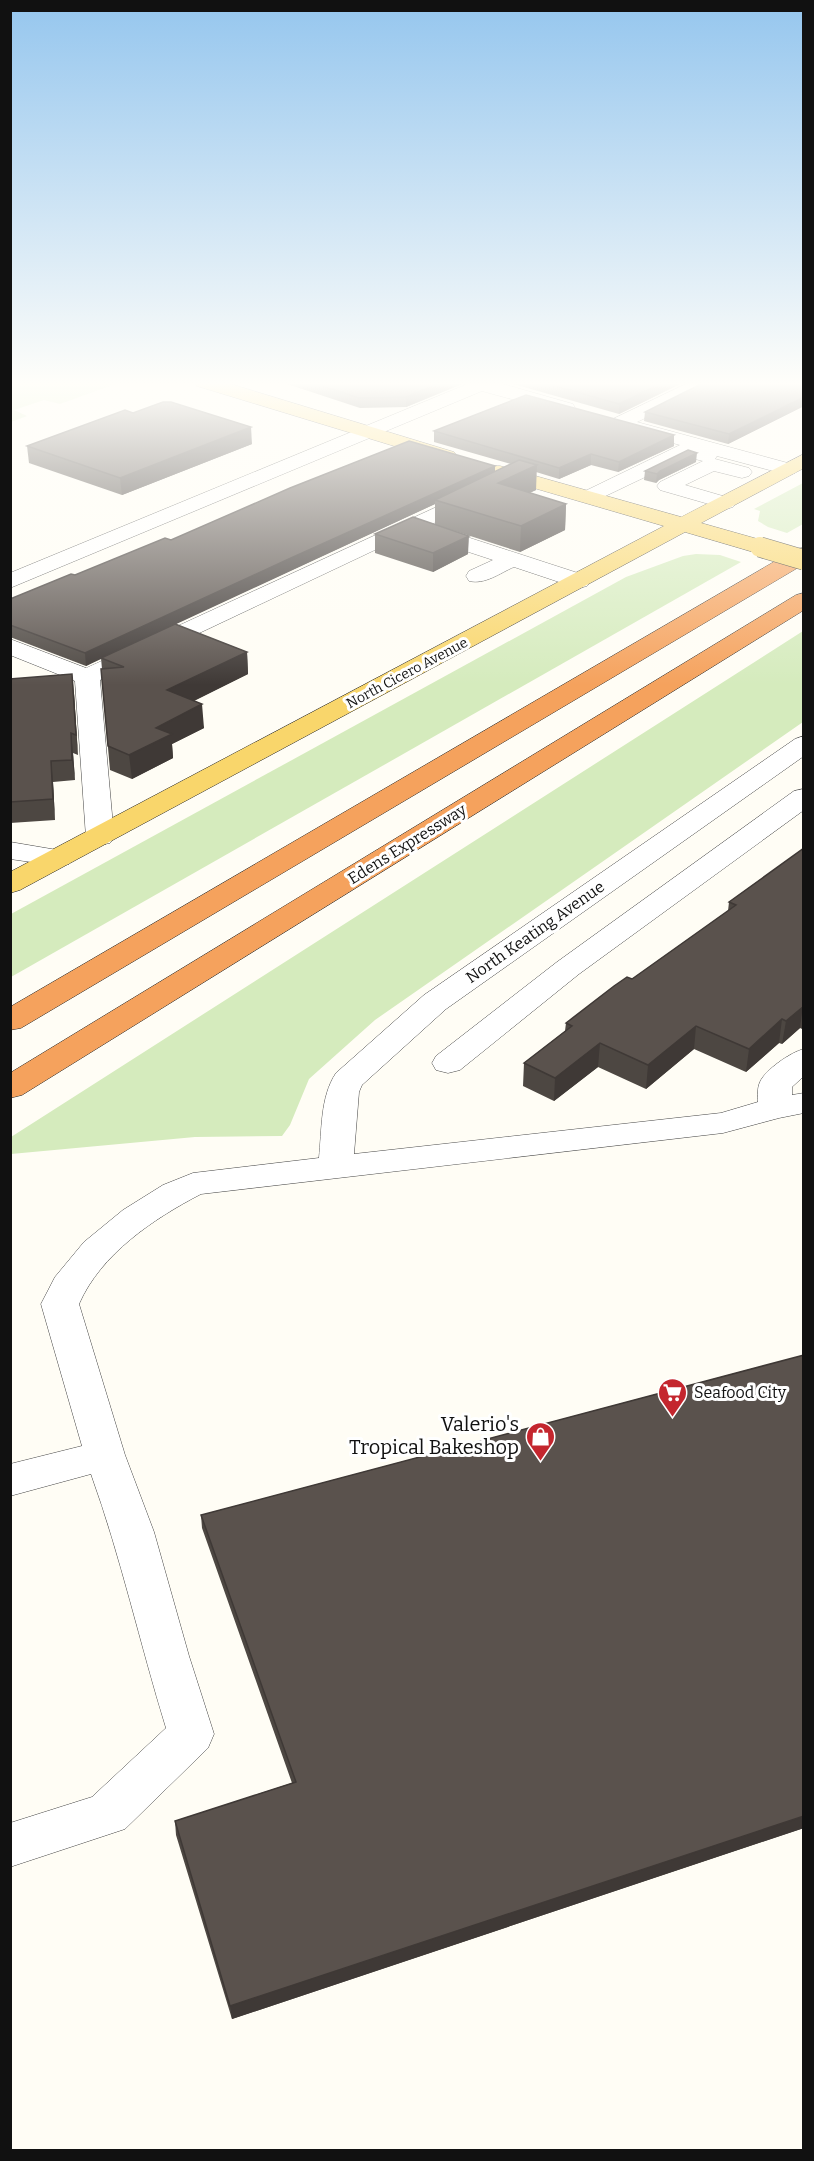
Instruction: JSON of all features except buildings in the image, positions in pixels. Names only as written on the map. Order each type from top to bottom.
[{"type":"highway","points":[[10,1021],[804,555]]},
{"type":"highway","name":"Edens Expressway","points":[[10,1088],[804,600]]},
{"type":"main road","points":[[539,483],[804,560]]},
{"type":"main road","name":"North Cicero Avenue","points":[[10,884],[762,483]]},
{"type":"street","points":[[10,580],[245,483]]},
{"type":"street","points":[[10,646],[87,677],[501,483]]},
{"type":"street","points":[[588,497],[618,483]]},
{"type":"street","points":[[617,506],[655,483]]},
{"type":"street","points":[[694,483],[726,503]]},
{"type":"street","points":[[423,530],[579,581]]},
{"type":"street","points":[[477,576],[512,559]]},
{"type":"street","points":[[87,677],[100,837]]},
{"type":"street","name":"North Keating Avenue","points":[[336,1167],[342,1092],[348,1080],[435,1002],[804,744]]},
{"type":"street","points":[[447,1063],[568,968],[804,797]]},
{"type":"street","points":[[10,850],[59,858]]},
{"type":"street","points":[[516,944],[568,968]]},
{"type":"street","points":[[10,1845],[108,1814],[191,1734],[166,1656],[133,1532],[105,1455],[60,1304],[65,1289],[90,1256],[132,1222],[178,1191],[193,1184],[723,1123],[789,1105],[775,1084],[804,1059]]},
{"type":"street","points":[[10,1480],[105,1455]]},
{"type":"green space","points":[[803,483],[803,524],[787,533],[758,521],[760,511],[754,509]]},
{"type":"green space","points":[[720,555],[741,562],[11,977],[11,914],[626,577],[683,556]]},
{"type":"green space","points":[[803,631],[803,722],[375,1020],[309,1079],[290,1125],[282,1136],[195,1137],[11,1154],[11,1137]]},
{"type":"place","name":"Seafood City","points":[[673,1418]]},
{"type":"place","name":"Valerio's Tropical Bakeshop","points":[[540,1462]]}]
